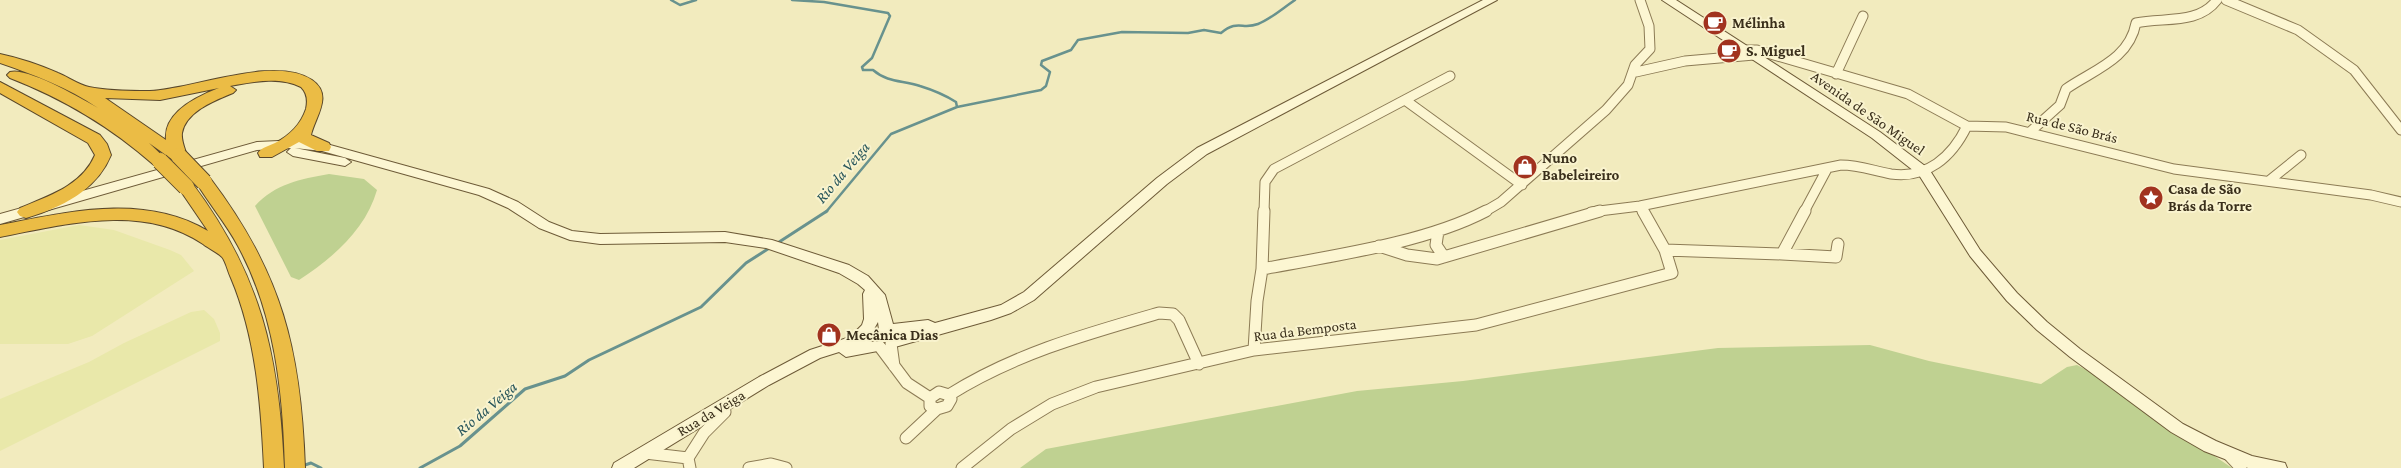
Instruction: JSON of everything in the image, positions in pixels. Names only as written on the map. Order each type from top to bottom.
[{"type":"highway","points":[[0,58],[52,76],[84,91],[179,156],[222,204],[247,243],[267,290],[288,370],[294,428],[295,468]]},
{"type":"highway","points":[[0,70],[45,87],[88,108],[126,133],[160,161],[186,187],[207,214],[227,252],[247,298],[266,370],[272,425],[274,468]]},
{"type":"highway","points":[[84,91],[128,96],[160,95],[251,79],[284,77],[304,82],[314,92],[316,105],[292,138]]},
{"type":"highway","points":[[179,156],[174,134],[181,120],[205,100],[239,87],[274,82],[293,86],[300,90],[306,102],[292,138]]},
{"type":"highway","points":[[0,87],[94,139],[99,144],[103,155],[96,170],[78,186],[26,212]]},
{"type":"highway","points":[[262,150],[303,135],[306,140],[323,147]]},
{"type":"highway","points":[[0,229],[68,219],[135,216],[184,226],[227,252]]},
{"type":"main road","points":[[884,338],[944,326],[1006,309],[1029,296],[1162,181],[1202,151],[1491,0]]},
{"type":"main road","name":"Avenida de São Miguel","points":[[1668,0],[1896,149],[1924,172],[1975,254],[2012,297],[2042,326],[2177,428],[2227,453],[2250,462],[2279,468]]},
{"type":"main road","points":[[292,138],[484,192],[513,205],[544,225],[570,235],[600,239],[725,237],[767,243],[785,249],[844,269],[862,280],[869,290],[884,338]]},
{"type":"main road","points":[[323,147],[436,180]]},
{"type":"main road","points":[[0,219],[262,150]]},
{"type":"main road","points":[[0,229],[262,150]]},
{"type":"main road","points":[[878,315],[900,324],[944,326]]},
{"type":"main road","points":[[853,341],[865,332],[878,315]]},
{"type":"main road","points":[[884,338],[914,326]]},
{"type":"main road","name":"Rua da Veiga","points":[[620,468],[804,360],[853,341],[884,338]]},
{"type":"main road","name":"Rua da Veiga","points":[[804,360],[884,338]]},
{"type":"street","points":[[1262,269],[1378,246],[1438,231],[1486,213],[1522,185],[1601,115],[1636,72],[1635,65],[1650,49],[1649,26],[1640,0]]},
{"type":"street","points":[[2030,132],[2060,105],[2066,89],[2079,80],[2099,71],[2116,58],[2134,33],[2136,23],[2144,20],[2185,18],[2205,13],[2217,0]]},
{"type":"street","points":[[2226,0],[2298,30],[2354,70],[2401,130]]},
{"type":"street","points":[[1836,74],[1863,16]]},
{"type":"street","name":"Rua de São Brás","points":[[1636,72],[1685,62],[1750,53],[1758,50],[1908,94],[1967,126],[2006,127],[2174,169],[2371,194],[2401,202]]},
{"type":"street","points":[[1254,350],[1257,301],[1262,269],[1265,182],[1274,168],[1450,76]]},
{"type":"street","points":[[1405,100],[1522,185]]},
{"type":"street","points":[[1378,246],[1421,259],[1444,257],[1592,212],[1640,206],[1827,169],[1857,164],[1892,174],[1910,175],[1924,172],[1948,157],[1960,142],[1967,126]]},
{"type":"street","points":[[2270,180],[2301,155]]},
{"type":"street","points":[[1782,254],[1827,169]]},
{"type":"street","points":[[1640,206],[1665,250],[1836,256],[1838,244]]},
{"type":"street","points":[[1438,231],[1435,240],[1438,250],[1444,257]]},
{"type":"street","name":"Rua da Bemposta","points":[[962,468],[1011,429],[1052,404],[1096,387],[1254,350],[1476,325],[1672,273],[1665,250]]},
{"type":"street","points":[[949,395],[976,376],[1042,347],[1159,313],[1173,314],[1179,320],[1199,364]]},
{"type":"street","points":[[884,338],[895,370],[913,389],[930,398]]},
{"type":"street","points":[[930,398],[939,392],[949,395]]},
{"type":"street","points":[[930,398],[930,406],[937,409],[944,408],[950,404],[949,395]]},
{"type":"street","points":[[645,453],[651,456],[674,455],[689,463],[704,428],[725,412],[724,406]]},
{"type":"street","points":[[906,438],[937,409]]},
{"type":"street","points":[[2227,453],[2241,468]]},
{"type":"street","points":[[750,468],[771,464],[786,468]]},
{"type":"shaded area","points":[[79,225],[114,230],[170,250],[181,255],[194,271],[92,336],[68,344],[0,344],[0,240]]},
{"type":"shaded area","points":[[204,310],[214,319],[220,333],[220,341],[0,451],[0,399],[89,362],[124,343],[191,312]]},
{"type":"green space","points":[[329,174],[364,179],[377,190],[365,217],[347,241],[324,262],[299,280],[291,277],[255,206],[271,192],[289,184]]},
{"type":"green space","points":[[1870,345],[1929,361],[2041,384],[2067,367],[2077,365],[2096,375],[2232,468],[1020,468],[1046,449],[1357,391],[1463,381],[1718,348]]},
{"type":"waterway","points":[[671,0],[680,5],[696,0]]},
{"type":"waterway","points":[[792,0],[824,2],[888,13],[890,16],[872,58],[862,67],[863,70],[873,70],[884,77],[934,91],[956,102],[957,107]]},
{"type":"waterway","name":"Rio da Veiga","points":[[957,107],[1041,90],[1046,86],[1050,72],[1041,65],[1042,61],[1071,50],[1078,40],[1122,32],[1188,33],[1204,30],[1221,33],[1232,27],[1253,26],[1263,22],[1295,0]]},
{"type":"waterway","name":"Rio da Veiga","points":[[827,211],[891,134],[957,107]]},
{"type":"waterway","name":"Rio da Veiga","points":[[776,244],[827,211]]},
{"type":"waterway","name":"Rio da Veiga","points":[[420,468],[460,446],[525,389],[565,376],[589,360],[701,307],[746,263],[771,247]]},
{"type":"waterway","name":"Rio da Veiga","points":[[296,468],[311,463],[321,468]]},
{"type":"place","name":"Mélinha","points":[[1715,23]]},
{"type":"place","name":"S. Miguel","points":[[1729,51]]},
{"type":"place","name":"Nuno Babeleireiro","points":[[1525,167]]},
{"type":"place","name":"Casa de São Brás da Torre","points":[[2151,198]]},
{"type":"place","name":"Mecânica Dias","points":[[829,335]]}]
